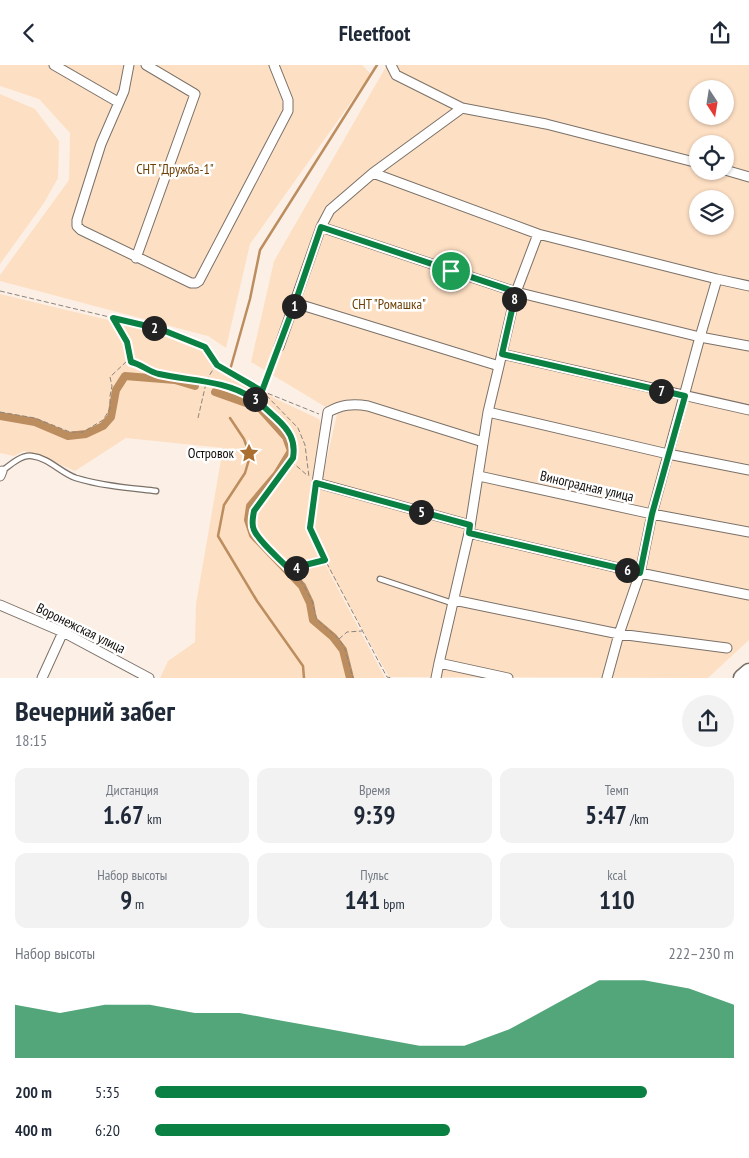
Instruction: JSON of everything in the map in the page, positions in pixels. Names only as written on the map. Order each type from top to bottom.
[{"type":"highway","points":[[742,678],[749,671]]},
{"type":"street","points":[[54,65],[118,102]]},
{"type":"street","points":[[118,65],[128,68],[124,91],[101,145],[77,220],[77,226],[80,231],[191,283],[199,281],[288,111],[288,100],[274,65]]},
{"type":"street","points":[[136,258],[195,94],[146,65]]},
{"type":"street","points":[[391,65],[396,75],[462,108],[546,125],[689,161]]},
{"type":"street","points":[[279,347],[321,227],[330,210],[373,173],[462,108]]},
{"type":"street","points":[[373,173],[538,234],[749,286]]},
{"type":"street","points":[[734,173],[749,177]]},
{"type":"street","points":[[321,227],[516,292],[700,337],[749,346]]},
{"type":"street","points":[[436,678],[470,529],[488,412],[516,292],[538,234]]},
{"type":"street","points":[[608,678],[640,573],[652,514],[717,279]]},
{"type":"street","points":[[295,303],[499,365]]},
{"type":"street","points":[[502,354],[749,409]]},
{"type":"street","points":[[483,442],[353,403],[337,407],[328,412],[316,483],[470,529],[640,573],[749,595]]},
{"type":"street","points":[[488,412],[668,454],[749,470]]},
{"type":"street","name":"Виноградная улица","points":[[479,476],[652,514],[749,532]]},
{"type":"street","points":[[454,601],[620,634],[727,648]]},
{"type":"street","name":"Воронежская улица","points":[[0,605],[63,632],[148,678]]},
{"type":"street","points":[[42,678],[63,632]]},
{"type":"street","points":[[439,663],[508,678]]},
{"type":"lane","points":[[1,474],[13,462],[30,455],[45,460],[75,477],[101,484],[156,491]]},
{"type":"lane","points":[[380,579],[454,601]]},
{"type":"path","points":[[0,291],[160,329],[205,347],[217,365],[262,391],[327,416]]},
{"type":"path","points":[[113,318],[127,342],[131,362]]},
{"type":"path","points":[[262,391],[279,347]]},
{"type":"path","points":[[0,412],[35,418],[70,432],[83,432],[103,420],[110,409],[112,386],[110,377],[126,361],[158,374],[206,382],[240,391],[262,405],[282,424],[293,440],[294,449],[291,461],[254,511],[252,519],[254,529],[258,537],[300,579],[308,591],[317,620],[339,639],[345,649],[353,678]]},
{"type":"path","points":[[198,418],[206,382],[217,365]]},
{"type":"path","points":[[262,391],[298,428],[305,445],[309,477]]},
{"type":"path","points":[[291,461],[316,483],[310,528],[362,631],[388,677],[392,678]]},
{"type":"path","points":[[289,569],[325,560]]},
{"type":"path","points":[[339,639],[347,633],[362,631]]},
{"type":"green space","name":"СНТ \"Дружба-1\"","points":[[0,65],[362,65],[371,74],[250,244],[226,348],[208,336],[0,281],[0,275],[69,180],[70,133],[39,99],[0,86]]},
{"type":"green space","name":"СНТ \"Ромашка\"","points":[[387,65],[749,65],[749,640],[708,678],[389,677],[324,561],[311,528],[337,414],[251,362],[274,261]]},
{"type":"green space","points":[[0,94],[35,109],[59,141],[58,178],[44,203],[0,264]]},
{"type":"green space","points":[[0,294],[146,329],[201,349],[276,399],[319,419],[322,425],[308,532],[385,678],[160,678],[168,661],[195,642],[196,604],[223,448],[126,438],[75,471],[41,456],[24,451],[14,456],[0,453]]},
{"type":"waterway","points":[[230,370],[250,299],[260,250],[377,65]]},
{"type":"waterway","points":[[0,416],[35,422],[68,436],[86,434],[103,426],[111,417],[116,390],[125,376],[175,380],[195,386]]},
{"type":"waterway","points":[[215,392],[260,408],[286,437],[291,451],[277,474],[250,506],[248,520],[253,535],[302,586],[310,603],[313,620],[333,637],[343,650],[350,678]]},
{"type":"waterway","points":[[230,418],[244,439],[250,456],[245,473],[224,505],[218,536],[257,601],[303,666],[304,678]]},
{"type":"place","name":"Островок","points":[[249,453]]},
{"type":"route","points":[[321,227],[451,271],[516,292],[502,354],[685,396],[652,514],[640,573],[469,533],[470,525],[316,483],[310,528],[325,560],[289,569],[258,537],[252,519],[254,511],[293,458],[293,440],[290,433],[262,405],[240,391],[200,380],[158,374],[131,362],[127,342],[113,318],[160,329],[205,347],[217,365],[262,391],[321,227]]}]
